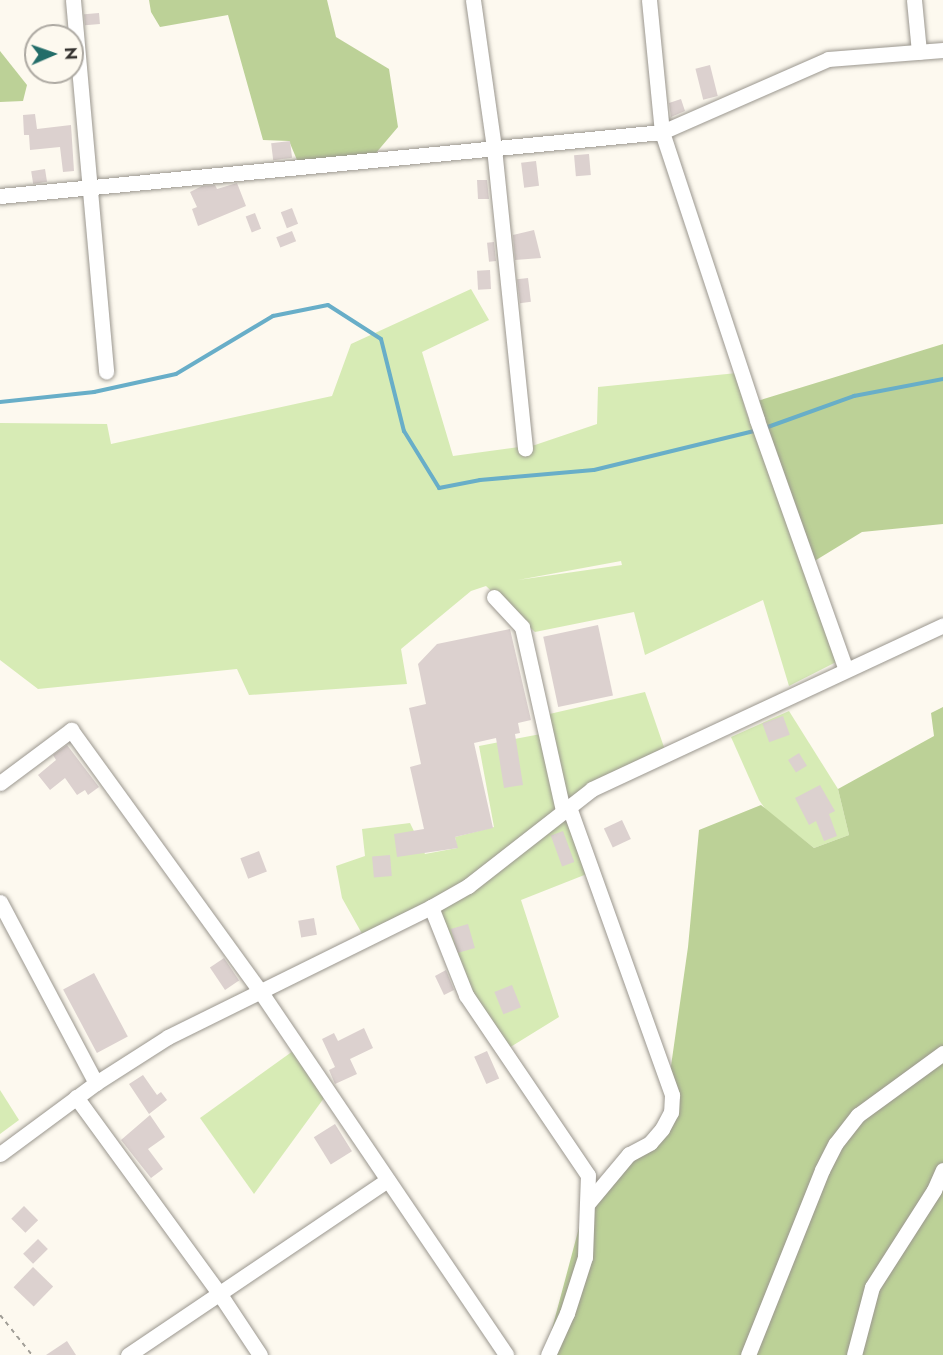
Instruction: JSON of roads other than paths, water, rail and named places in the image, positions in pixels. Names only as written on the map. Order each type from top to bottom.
[{"type":"street","points":[[73,0],[106,372]]},
{"type":"street","points":[[473,0],[494,148],[525,448]]},
{"type":"street","points":[[649,0],[662,132],[757,420],[846,670]]},
{"type":"street","points":[[914,0],[919,52]]},
{"type":"street","points":[[0,196],[662,132],[828,59],[943,50]]},
{"type":"street","points":[[494,597],[522,627],[566,809],[672,1095],[670,1112],[662,1129],[650,1143],[629,1154],[588,1203]]},
{"type":"street","points":[[0,1154],[96,1083],[168,1036],[431,907],[487,873],[592,789],[943,625]]},
{"type":"street","points":[[0,783],[71,730],[260,991],[506,1355]]},
{"type":"street","points":[[0,902],[96,1083]]},
{"type":"street","points":[[431,907],[466,994],[588,1175],[585,1257],[567,1313],[548,1355]]},
{"type":"street","points":[[748,1355],[822,1170],[836,1143],[858,1116],[943,1053]]},
{"type":"street","points":[[76,1098],[219,1293],[260,1355]]},
{"type":"street","points":[[854,1355],[872,1287],[934,1190],[943,1170]]},
{"type":"street","points":[[128,1355],[387,1180]]},
{"type":"waterway","points":[[0,402],[94,392],[176,374],[273,316],[328,305],[381,339],[404,431],[439,488],[480,480],[594,470],[758,430]]},
{"type":"waterway","points":[[765,428],[854,396],[943,379]]}]
